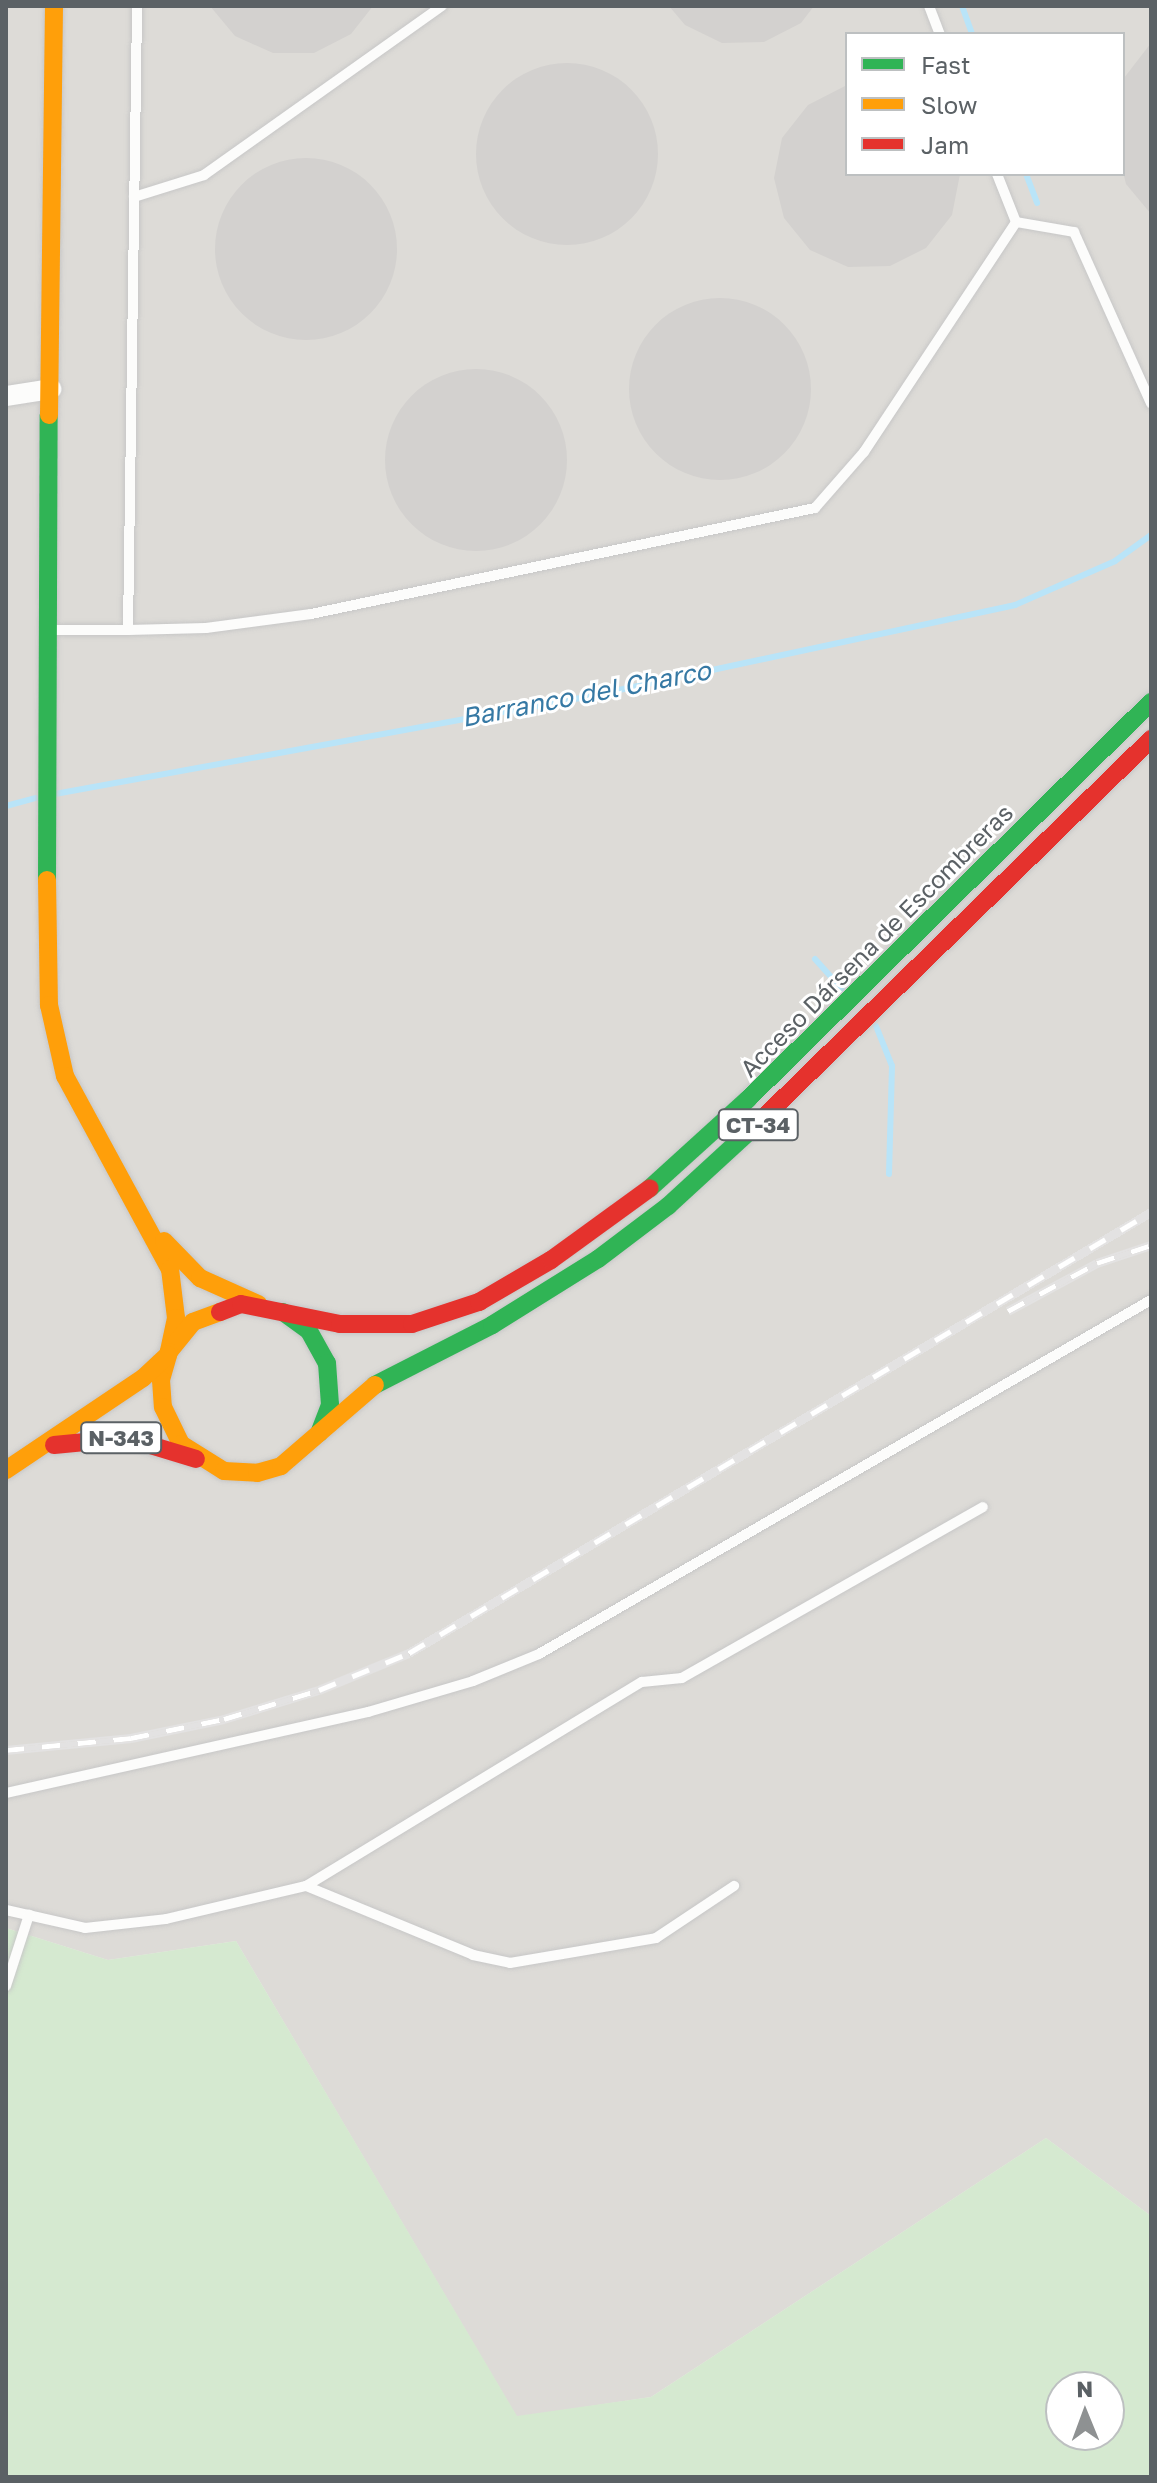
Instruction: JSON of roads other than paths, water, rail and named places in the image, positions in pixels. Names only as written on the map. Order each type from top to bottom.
[{"type":"main road","points":[[54,6],[45,737],[49,1005],[65,1076],[99,1146],[141,1211],[200,1278],[272,1308],[309,1331],[327,1363],[330,1405],[313,1442]]},
{"type":"main road","name":"Acceso Dársena de Escombreras","points":[[1151,702],[758,1090],[651,1187],[583,1238],[479,1302],[435,1319],[364,1327],[272,1308],[230,1305],[205,1314],[168,1354],[161,1393],[167,1421],[181,1444],[211,1466],[246,1473],[268,1470],[292,1460],[374,1385],[543,1295],[668,1206],[765,1118],[1151,739]]},
{"type":"main road","points":[[141,1211],[174,1285],[168,1354]]},
{"type":"main road","name":"N-343","points":[[6,1470],[143,1378],[168,1354]]},
{"type":"main road","name":"N-343","points":[[29,1456],[82,1439],[127,1438],[164,1446],[211,1466]]},
{"type":"street","points":[[6,396],[51,389]]},
{"type":"lane","points":[[128,630],[137,6]]},
{"type":"lane","points":[[134,197],[204,175],[442,6]]},
{"type":"lane","points":[[929,6],[939,32]]},
{"type":"lane","points":[[998,176],[1016,222]]},
{"type":"lane","points":[[1016,222],[1074,232],[1151,403]]},
{"type":"lane","points":[[46,630],[206,628],[311,614],[815,508],[864,452],[1016,222]]},
{"type":"lane","points":[[6,1793],[368,1712],[473,1681],[539,1654],[1151,1300]]},
{"type":"lane","points":[[6,1910],[85,1928],[166,1919],[306,1886],[642,1682],[682,1678],[983,1507]]},
{"type":"lane","points":[[306,1886],[473,1955],[510,1963],[656,1938],[734,1886]]},
{"type":"lane","points":[[6,1986],[29,1915]]},
{"type":"waterway","points":[[962,6],[971,32]]},
{"type":"waterway","points":[[1027,176],[1037,203]]},
{"type":"waterway","name":"Barranco del Charco","points":[[55,794],[591,696],[1015,605],[1115,561],[1151,535]]},
{"type":"waterway","name":"Barranco del Charco","points":[[6,806],[36,798]]},
{"type":"waterway","points":[[815,959],[842,989]]},
{"type":"waterway","points":[[876,1026],[892,1066],[889,1174]]},
{"type":"railway","points":[[6,1750],[131,1738],[224,1719],[319,1690],[409,1653],[1151,1212]]},
{"type":"railway","points":[[1008,1311],[1097,1263],[1151,1245]]}]
